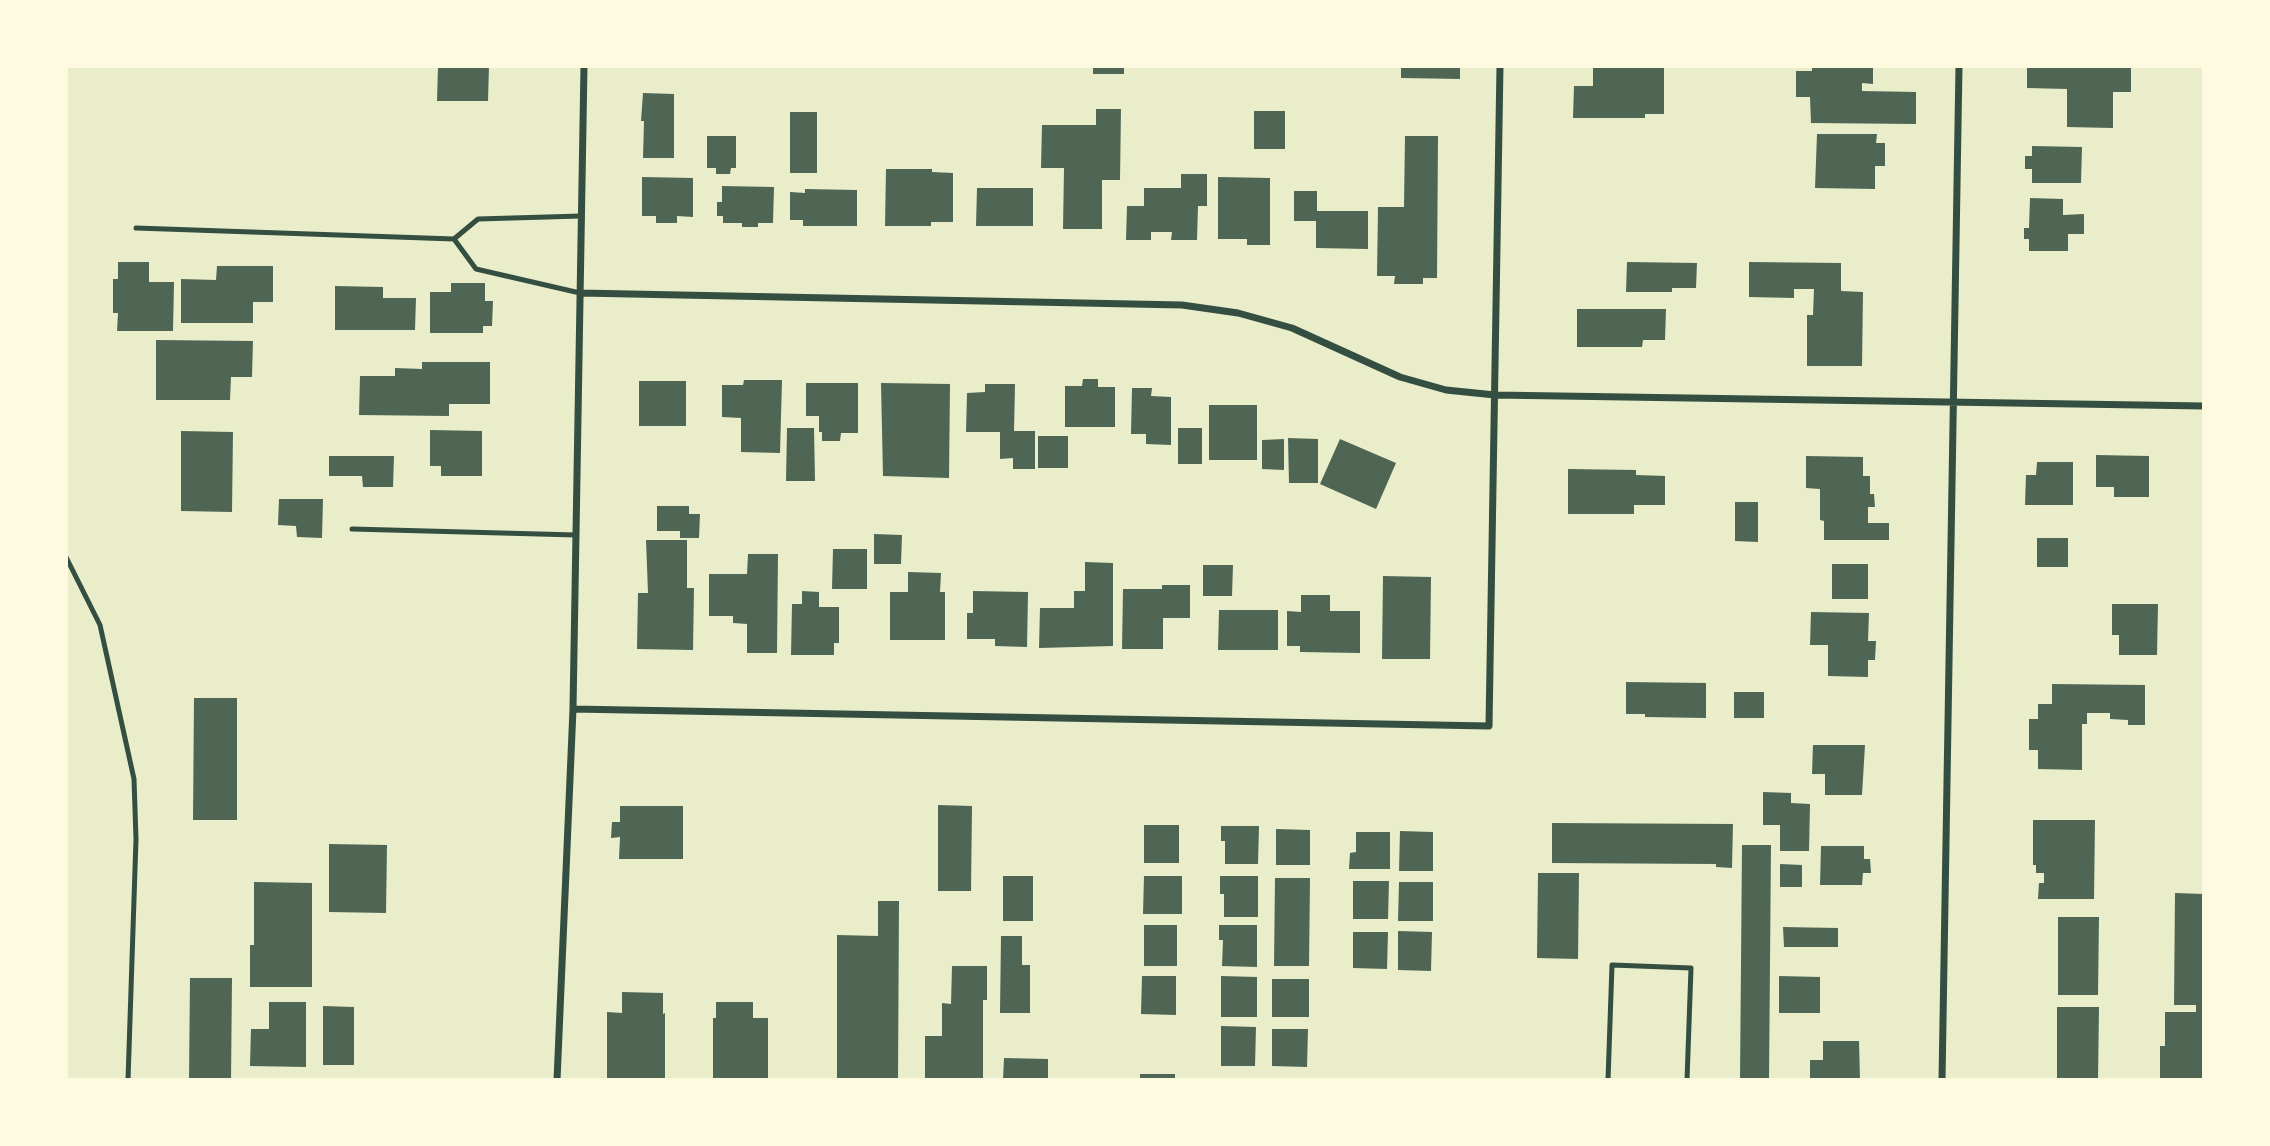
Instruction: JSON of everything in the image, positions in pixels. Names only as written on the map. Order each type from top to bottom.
[{"type":"street","points":[[557,1080],[573,709],[584,66]]},
{"type":"street","points":[[573,709],[1489,726],[1500,66]]},
{"type":"street","points":[[1942,1080],[1959,66]]},
{"type":"street","points":[[580,293],[1182,305],[1238,313],[1292,328],[1400,377],[1446,390],[1494,395],[2203,406]]},
{"type":"lane","points":[[136,228],[454,239],[478,219],[581,216]]},
{"type":"lane","points":[[454,239],[476,269],[580,293]]},
{"type":"lane","points":[[352,529],[576,535]]},
{"type":"lane","points":[[66,557],[100,625],[134,779],[136,839],[128,1080]]},
{"type":"lane","points":[[1608,1080],[1612,965],[1691,968],[1687,1080]]},
{"type":"building","points":[[438,66],[489,66],[488,101],[437,101]]},
{"type":"building","points":[[1093,66],[1124,66],[1124,74],[1093,74]]},
{"type":"building","points":[[1401,66],[1460,66],[1460,79],[1401,78]]},
{"type":"building","points":[[1593,66],[1664,66],[1664,114],[1645,114],[1645,118],[1573,118],[1574,86],[1593,86]]},
{"type":"building","points":[[1812,66],[1873,66],[1873,84],[1862,83],[1862,91],[1916,92],[1916,124],[1811,123],[1810,97],[1796,97],[1796,71],[1812,71]]},
{"type":"building","points":[[2027,66],[2131,66],[2131,92],[2113,92],[2113,128],[2067,127],[2067,89],[2027,88]]},
{"type":"building","points":[[643,93],[674,94],[674,158],[643,158]]},
{"type":"building","points":[[1096,109],[1121,109],[1120,180],[1102,180],[1102,229],[1063,229],[1064,168],[1041,168],[1042,125],[1096,125]]},
{"type":"building","points":[[1254,111],[1285,111],[1285,149],[1254,149]]},
{"type":"building","points":[[790,112],[817,112],[817,173],[790,173]]},
{"type":"building","points":[[1817,134],[1877,134],[1876,143],[1885,143],[1885,166],[1875,166],[1875,189],[1815,188]]},
{"type":"building","points":[[707,136],[736,136],[736,168],[731,168],[730,174],[716,174],[716,168],[707,168]]},
{"type":"building","points":[[1405,136],[1438,136],[1437,278],[1423,278],[1423,284],[1394,284],[1395,276],[1377,276],[1378,207],[1404,207]]},
{"type":"building","points":[[2032,146],[2082,147],[2081,183],[2032,183],[2032,169],[2025,169],[2025,156],[2032,156]]},
{"type":"building","points":[[886,169],[932,169],[932,172],[953,173],[953,222],[931,222],[931,226],[885,226]]},
{"type":"building","points":[[1181,174],[1207,174],[1207,206],[1198,206],[1197,240],[1171,240],[1172,232],[1151,232],[1151,240],[1126,240],[1127,206],[1144,206],[1144,188],[1181,188]]},
{"type":"building","points":[[642,177],[693,178],[693,217],[677,216],[677,223],[656,223],[656,216],[642,216]]},
{"type":"building","points":[[1218,177],[1270,178],[1270,245],[1247,245],[1247,239],[1218,239]]},
{"type":"building","points":[[722,186],[774,187],[773,223],[742,227],[742,223],[723,223],[723,216],[717,216],[717,202],[722,202]]},
{"type":"building","points":[[977,188],[1033,188],[1033,226],[976,226]]},
{"type":"building","points":[[805,189],[857,190],[857,226],[803,226],[803,220],[790,220],[790,192],[805,193]]},
{"type":"building","points":[[1294,191],[1317,191],[1317,211],[1368,211],[1368,249],[1316,248],[1316,221],[1294,221]]},
{"type":"building","points":[[2030,198],[2063,199],[2063,215],[2084,214],[2084,234],[2068,234],[2068,251],[2029,251],[2029,239],[2024,239],[2024,228],[2029,228]]},
{"type":"building","points":[[118,262],[149,262],[149,282],[174,282],[173,331],[117,331],[118,313],[113,313],[113,279],[118,279]]},
{"type":"building","points":[[1627,262],[1697,263],[1696,288],[1672,288],[1672,292],[1626,292]]},
{"type":"building","points":[[1749,262],[1841,263],[1841,291],[1863,292],[1862,366],[1807,366],[1807,315],[1813,315],[1814,289],[1794,289],[1794,298],[1749,297]]},
{"type":"building","points":[[217,266],[273,266],[273,302],[253,302],[253,323],[181,323],[181,279],[216,280]]},
{"type":"building","points":[[451,283],[485,283],[485,301],[493,301],[492,326],[483,326],[483,333],[430,333],[430,292],[451,292]]},
{"type":"building","points":[[335,286],[383,287],[383,298],[416,298],[415,330],[335,330]]},
{"type":"building","points":[[1577,309],[1666,309],[1665,340],[1643,340],[1642,347],[1577,347]]},
{"type":"building","points":[[156,340],[253,341],[252,377],[231,377],[230,400],[156,400]]},
{"type":"building","points":[[422,362],[490,362],[490,404],[449,404],[449,416],[359,415],[360,376],[395,376],[395,368],[422,369]]},
{"type":"building","points":[[1083,379],[1098,379],[1098,387],[1115,387],[1115,427],[1065,427],[1065,386],[1082,386]]},
{"type":"building","points":[[744,380],[782,380],[780,453],[741,452],[741,418],[722,417],[722,385],[743,385]]},
{"type":"building","points":[[639,381],[686,381],[686,426],[639,426]]},
{"type":"building","points":[[806,383],[858,383],[858,433],[841,433],[840,441],[822,441],[819,416],[806,416]]},
{"type":"building","points":[[881,383],[950,384],[949,478],[883,476]]},
{"type":"building","points":[[985,384],[1015,384],[1014,431],[1035,431],[1035,469],[1013,469],[1013,458],[1000,459],[1000,432],[966,432],[967,393],[985,392]]},
{"type":"building","points":[[1132,388],[1152,388],[1151,396],[1171,397],[1171,445],[1146,444],[1146,434],[1131,434]]},
{"type":"building","points":[[1209,405],[1257,405],[1257,460],[1209,460]]},
{"type":"building","points":[[787,428],[814,428],[815,481],[786,481]]},
{"type":"building","points":[[1178,428],[1202,428],[1202,464],[1178,464]]},
{"type":"building","points":[[430,430],[482,431],[482,476],[441,476],[441,466],[430,466]]},
{"type":"building","points":[[181,431],[233,432],[232,512],[181,511]]},
{"type":"building","points":[[1038,436],[1068,436],[1068,468],[1038,468]]},
{"type":"building","points":[[1288,438],[1318,439],[1318,483],[1289,483]]},
{"type":"building","points":[[1284,439],[1284,470],[1262,469],[1262,440]]},
{"type":"building","points":[[1340,439],[1396,463],[1376,509],[1320,484]]},
{"type":"building","points":[[2096,455],[2149,456],[2149,497],[2114,497],[2114,487],[2096,487]]},
{"type":"building","points":[[329,456],[394,456],[393,487],[363,487],[362,476],[329,476]]},
{"type":"building","points":[[1806,456],[1863,457],[1863,476],[1870,476],[1870,494],[1874,494],[1875,507],[1868,507],[1868,523],[1889,523],[1889,540],[1824,540],[1824,521],[1820,520],[1820,489],[1806,488]]},
{"type":"building","points":[[2037,462],[2073,462],[2073,505],[2025,505],[2026,475],[2036,475]]},
{"type":"building","points":[[1568,469],[1636,470],[1636,475],[1665,476],[1665,505],[1634,505],[1634,514],[1568,514]]},
{"type":"building","points":[[279,499],[323,499],[322,538],[297,537],[296,526],[278,525]]},
{"type":"building","points":[[1735,502],[1758,502],[1758,542],[1735,541]]},
{"type":"building","points":[[657,506],[689,506],[689,514],[700,514],[699,538],[680,538],[680,531],[657,531]]},
{"type":"building","points":[[874,534],[902,535],[901,564],[874,564]]},
{"type":"building","points":[[2037,538],[2068,538],[2068,567],[2037,567]]},
{"type":"building","points":[[646,540],[687,540],[687,588],[694,588],[693,650],[637,649],[638,593],[648,593]]},
{"type":"building","points":[[833,549],[867,549],[867,589],[832,589]]},
{"type":"building","points":[[748,554],[778,554],[777,653],[747,653],[747,624],[733,623],[733,616],[709,616],[709,574],[747,574]]},
{"type":"building","points":[[1085,562],[1113,563],[1113,646],[1039,648],[1040,608],[1074,608],[1074,591],[1085,591]]},
{"type":"building","points":[[1832,564],[1868,564],[1868,599],[1832,599]]},
{"type":"building","points":[[1203,565],[1233,565],[1232,596],[1203,596]]},
{"type":"building","points":[[908,572],[941,573],[940,592],[945,592],[945,640],[890,640],[890,592],[908,592]]},
{"type":"building","points":[[1383,576],[1431,577],[1430,659],[1382,659]]},
{"type":"building","points":[[1162,585],[1190,585],[1190,618],[1163,618],[1163,649],[1122,649],[1123,589],[1162,589]]},
{"type":"building","points":[[802,591],[819,592],[819,607],[839,607],[839,643],[834,643],[834,655],[791,655],[792,604],[802,604]]},
{"type":"building","points":[[973,591],[1028,592],[1027,647],[995,646],[995,639],[967,639],[967,613],[973,613]]},
{"type":"building","points":[[1301,595],[1330,595],[1330,611],[1360,611],[1360,653],[1300,652],[1300,646],[1287,646],[1287,611],[1301,612]]},
{"type":"building","points":[[2112,604],[2158,604],[2157,655],[2119,655],[2119,635],[2112,635]]},
{"type":"building","points":[[1219,610],[1278,610],[1278,650],[1218,650]]},
{"type":"building","points":[[1811,612],[1869,613],[1868,641],[1876,641],[1875,660],[1868,660],[1868,677],[1828,676],[1828,645],[1810,645]]},
{"type":"building","points":[[1626,682],[1706,683],[1706,718],[1626,714]]},
{"type":"building","points":[[2052,684],[2145,685],[2145,725],[2128,725],[2128,720],[2110,719],[2110,713],[2087,713],[2087,724],[2082,724],[2082,770],[2038,769],[2038,750],[2029,750],[2029,719],[2038,719],[2038,704],[2052,704]]},
{"type":"building","points":[[1734,692],[1764,692],[1764,718],[1734,718]]},
{"type":"building","points":[[194,698],[237,698],[237,820],[193,820]]},
{"type":"building","points":[[1813,745],[1865,745],[1862,795],[1825,795],[1825,774],[1812,774]]},
{"type":"building","points":[[1763,792],[1791,793],[1791,803],[1810,804],[1809,851],[1780,851],[1780,825],[1763,825]]},
{"type":"building","points":[[938,805],[972,806],[971,891],[938,891]]},
{"type":"building","points":[[620,806],[683,806],[683,859],[619,859],[620,837],[611,838],[612,822],[620,822]]},
{"type":"building","points":[[2033,820],[2095,820],[2094,899],[2038,899],[2039,883],[2044,883],[2044,873],[2036,873],[2036,865],[2033,865]]},
{"type":"building","points":[[1552,823],[1733,824],[1732,868],[1716,867],[1716,864],[1552,863]]},
{"type":"building","points":[[1144,825],[1179,825],[1179,863],[1144,863]]},
{"type":"building","points":[[1221,826],[1259,826],[1258,864],[1225,864],[1225,841],[1221,841]]},
{"type":"building","points":[[1276,829],[1310,830],[1310,865],[1276,865]]},
{"type":"building","points":[[1400,831],[1433,832],[1433,871],[1399,871]]},
{"type":"building","points":[[1356,832],[1390,832],[1390,869],[1349,869],[1350,853],[1356,852]]},
{"type":"building","points":[[329,844],[387,845],[386,913],[329,912]]},
{"type":"building","points":[[1742,845],[1771,845],[1769,1080],[1740,1080]]},
{"type":"building","points":[[1821,846],[1864,846],[1864,859],[1870,859],[1871,873],[1863,873],[1862,885],[1820,885]]},
{"type":"building","points":[[1780,864],[1802,865],[1802,887],[1780,887]]},
{"type":"building","points":[[1538,873],[1579,873],[1578,959],[1537,958]]},
{"type":"building","points":[[1003,876],[1033,876],[1033,921],[1003,921]]},
{"type":"building","points":[[1144,876],[1182,876],[1182,914],[1143,914]]},
{"type":"building","points":[[1220,876],[1258,876],[1258,917],[1224,917],[1224,894],[1220,894]]},
{"type":"building","points":[[1275,878],[1310,878],[1309,966],[1274,966]]},
{"type":"building","points":[[1353,881],[1389,881],[1388,919],[1353,919]]},
{"type":"building","points":[[254,882],[312,883],[312,987],[250,987],[250,945],[254,945]]},
{"type":"building","points":[[1399,882],[1433,882],[1433,921],[1398,921]]},
{"type":"building","points":[[2175,893],[2204,894],[2204,1080],[2160,1080],[2160,1046],[2165,1046],[2165,1012],[2196,1012],[2196,1005],[2174,1005]]},
{"type":"building","points":[[878,901],[899,901],[898,1079],[837,1080],[837,935],[878,936]]},
{"type":"building","points":[[2058,917],[2099,917],[2098,995],[2058,995]]},
{"type":"building","points":[[1144,925],[1177,925],[1177,966],[1144,966]]},
{"type":"building","points":[[1219,925],[1257,925],[1257,967],[1222,966],[1223,940],[1219,940]]},
{"type":"building","points":[[1783,927],[1838,928],[1838,947],[1784,947]]},
{"type":"building","points":[[1398,931],[1432,932],[1431,971],[1398,970]]},
{"type":"building","points":[[1353,932],[1388,932],[1387,969],[1353,968]]},
{"type":"building","points":[[1001,936],[1022,936],[1022,965],[1030,965],[1030,1013],[1000,1013]]},
{"type":"building","points":[[952,966],[987,966],[987,1000],[983,1000],[983,1080],[925,1080],[925,1036],[942,1036],[942,1003],[951,1004]]},
{"type":"building","points":[[1142,976],[1176,976],[1176,1015],[1141,1014]]},
{"type":"building","points":[[1221,976],[1257,977],[1257,1017],[1221,1017]]},
{"type":"building","points":[[1779,976],[1820,977],[1820,1013],[1779,1013]]},
{"type":"building","points":[[190,978],[232,978],[231,1080],[189,1080]]},
{"type":"building","points":[[1272,979],[1309,979],[1309,1017],[1272,1017]]},
{"type":"building","points":[[622,992],[663,993],[665,1080],[607,1080],[607,1012],[622,1013]]},
{"type":"building","points":[[269,1002],[306,1002],[306,1067],[250,1066],[251,1029],[269,1029]]},
{"type":"building","points":[[716,1002],[753,1002],[753,1018],[768,1018],[768,1080],[713,1080],[713,1018],[716,1018]]},
{"type":"building","points":[[323,1006],[354,1007],[354,1065],[323,1065]]},
{"type":"building","points":[[2057,1007],[2099,1007],[2098,1080],[2057,1080]]},
{"type":"building","points":[[1221,1026],[1256,1027],[1255,1066],[1221,1066]]},
{"type":"building","points":[[1272,1029],[1308,1029],[1307,1067],[1272,1066]]},
{"type":"building","points":[[1823,1041],[1859,1041],[1860,1080],[1810,1080],[1810,1060],[1823,1060]]},
{"type":"building","points":[[1004,1058],[1048,1059],[1048,1080],[1003,1080]]},
{"type":"building","points":[[1140,1074],[1175,1074],[1175,1080],[1140,1080]]}]
